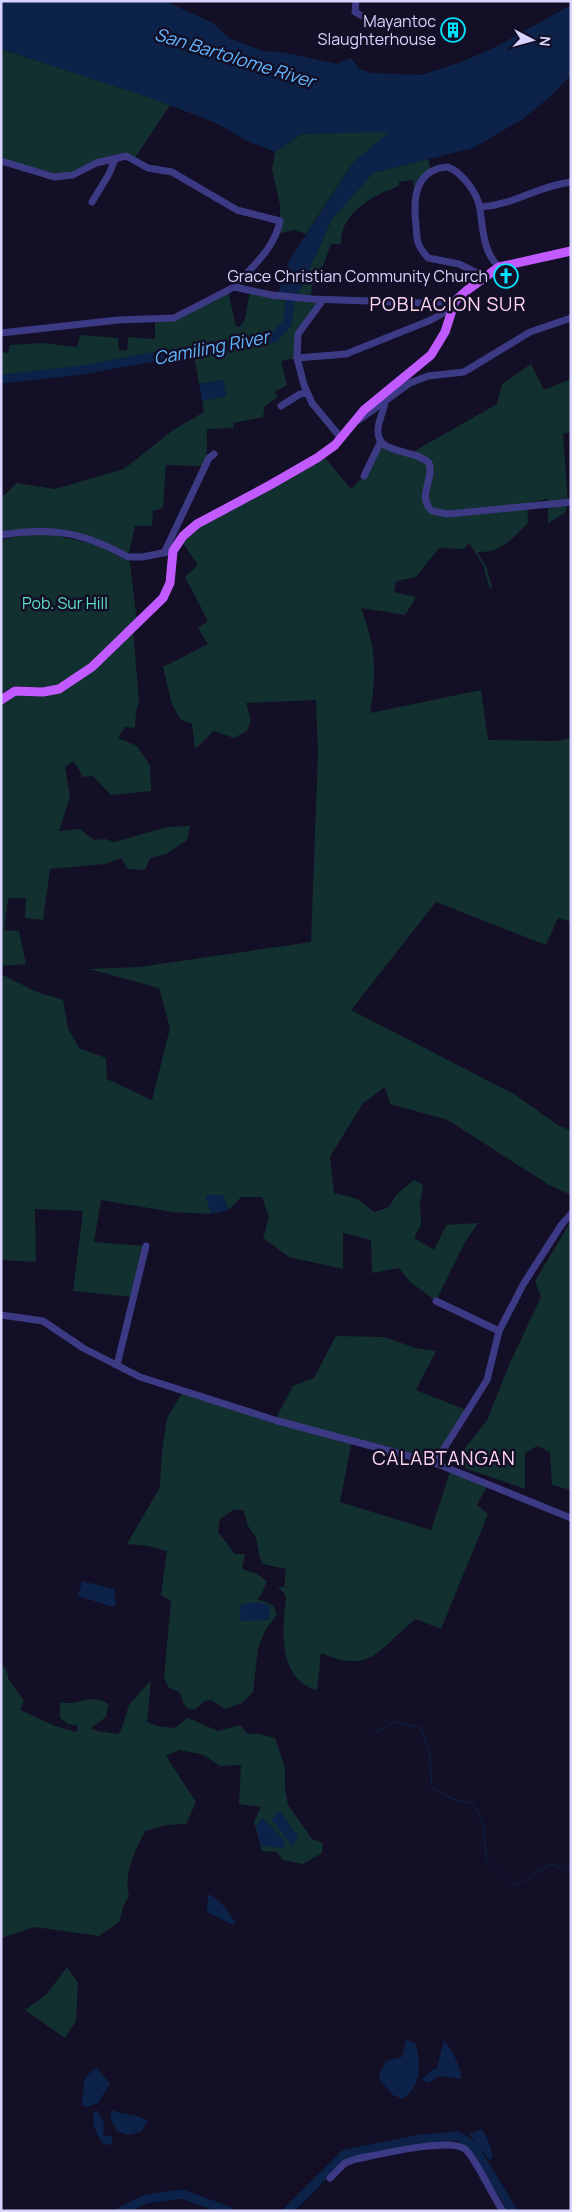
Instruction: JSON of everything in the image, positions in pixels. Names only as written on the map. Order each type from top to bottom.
[{"type":"main road","points":[[1,700],[14,691],[43,692],[59,689],[92,667],[163,598],[170,583],[168,552],[178,542],[198,524],[317,458],[341,438],[364,410],[431,355],[445,332],[453,305],[485,277],[499,268],[571,251]]},
{"type":"street","points":[[356,1],[355,11],[364,18]]},
{"type":"street","points":[[1,161],[54,176],[73,175],[88,166],[126,156],[148,168],[170,171],[238,210],[280,222],[277,234],[265,253],[234,287],[173,318],[118,320],[1,333]]},
{"type":"street","points":[[92,202],[109,174],[115,159]]},
{"type":"street","points":[[485,277],[459,264],[428,258],[417,242],[414,202],[416,190],[423,179],[429,174],[448,167],[466,181],[480,207],[487,249],[499,268]]},
{"type":"street","points":[[480,207],[507,204],[544,188],[571,182]]},
{"type":"street","points":[[234,287],[312,300],[453,305]]},
{"type":"street","points":[[323,300],[298,334],[297,358],[307,393],[317,411],[341,438]]},
{"type":"street","points":[[297,358],[346,354],[431,320],[453,305]]},
{"type":"street","points":[[354,424],[410,382],[428,376],[453,375],[468,370],[530,332],[571,318]]},
{"type":"street","points":[[281,406],[300,394],[307,393]]},
{"type":"street","points":[[364,476],[380,443],[378,427],[385,401]]},
{"type":"street","points":[[380,443],[389,448],[419,455],[429,463],[430,473],[426,486],[426,504],[432,511],[437,513],[448,514],[571,502]]},
{"type":"street","points":[[1,535],[39,530],[55,531],[85,538],[128,557],[168,552],[209,458],[214,454]]},
{"type":"street","points":[[435,1462],[487,1380],[499,1331],[524,1283],[562,1224],[571,1214]]},
{"type":"street","points":[[117,1365],[146,1246]]},
{"type":"street","points":[[436,1301],[499,1331]]},
{"type":"street","points":[[1,1315],[44,1321],[84,1348],[140,1378],[278,1421],[435,1462],[571,1518]]},
{"type":"street","points":[[330,2178],[345,2163],[356,2159],[437,2144],[458,2145],[469,2153],[503,2211]]},
{"type":"green space","points":[[1,49],[170,105],[133,161],[126,156],[80,172],[55,177],[1,161]]},
{"type":"green space","points":[[390,132],[353,163],[306,234],[294,230],[277,234],[280,221],[280,205],[272,169],[275,152],[302,134]]},
{"type":"green space","points":[[428,159],[431,172],[418,186],[414,187],[412,180],[399,182],[399,186],[379,194],[360,206],[352,214],[342,233],[341,244],[331,244],[316,284],[312,285],[311,299],[323,300],[300,328],[297,358],[281,361],[287,385],[275,392],[278,397],[265,406],[263,417],[233,423],[234,428],[207,429],[207,452],[204,466],[166,465],[163,508],[153,511],[152,526],[135,526],[128,557],[74,534],[1,535],[1,495],[5,495],[16,483],[55,489],[124,469],[173,430],[204,412],[202,401],[226,396],[223,380],[199,384],[193,350],[99,367],[2,379],[1,352],[8,353],[10,345],[43,343],[77,347],[80,335],[118,338],[119,350],[127,351],[128,337],[155,339],[155,320],[173,318],[228,290],[235,323],[237,327],[240,327],[245,319],[250,291],[297,296],[332,219],[373,173]]},
{"type":"green space","points":[[531,364],[544,390],[571,379],[571,432],[563,434],[568,503],[565,513],[548,523],[548,499],[527,503],[528,523],[517,534],[506,544],[494,550],[477,552],[486,566],[492,587],[490,589],[483,565],[469,543],[464,549],[439,548],[416,577],[396,581],[394,592],[416,597],[405,615],[361,608],[370,636],[374,660],[374,684],[370,713],[481,690],[488,740],[556,741],[571,738],[571,922],[558,918],[546,945],[436,902],[351,1010],[514,1094],[558,1125],[571,1131],[571,1195],[549,1185],[448,1120],[390,1104],[385,1087],[363,1103],[330,1157],[334,1193],[358,1199],[374,1212],[389,1207],[396,1195],[414,1180],[423,1185],[420,1205],[421,1225],[414,1238],[434,1250],[446,1225],[478,1223],[465,1242],[436,1301],[410,1282],[399,1268],[372,1273],[371,1240],[343,1233],[343,1269],[289,1257],[263,1238],[269,1217],[262,1197],[241,1197],[229,1210],[223,1195],[206,1195],[211,1214],[173,1212],[101,1200],[94,1242],[146,1246],[133,1297],[73,1291],[83,1211],[35,1209],[36,1262],[1,1260],[1,974],[37,992],[63,1000],[68,1028],[79,1048],[106,1058],[107,1079],[152,1100],[170,1028],[159,988],[89,969],[139,967],[311,942],[318,752],[316,700],[246,703],[251,720],[247,731],[234,738],[214,731],[195,749],[192,724],[180,719],[172,704],[163,667],[208,644],[198,628],[208,621],[185,577],[198,565],[180,539],[187,533],[322,454],[351,489],[364,476],[380,443],[411,453],[497,404],[502,384]]},
{"type":"green space","name":"Pob. Sur Hill","points":[[25,535],[54,535],[97,545],[130,562],[137,623],[81,672],[51,688],[15,686],[1,693],[1,540]]},
{"type":"green space","points":[[133,629],[139,702],[135,728],[125,727],[118,738],[137,746],[150,765],[151,791],[111,795],[93,776],[83,777],[74,761],[65,767],[70,796],[59,831],[80,829],[94,840],[105,839],[114,842],[168,827],[190,826],[187,840],[166,854],[150,858],[145,870],[128,869],[121,858],[105,864],[50,869],[43,920],[25,918],[26,898],[8,898],[4,930],[19,931],[26,964],[1,966],[1,700],[13,691],[59,689]]},
{"type":"green space","points":[[571,1221],[571,1490],[552,1485],[550,1452],[537,1446],[525,1453],[525,1489],[453,1464],[487,1420],[509,1365],[541,1297],[535,1281]]},
{"type":"green space","points":[[336,1336],[385,1337],[415,1348],[436,1351],[416,1390],[468,1411],[440,1454],[430,1451],[425,1458],[352,1440],[340,1502],[431,1530],[451,1469],[488,1484],[477,1505],[488,1514],[441,1629],[416,1619],[384,1648],[364,1659],[353,1661],[321,1653],[317,1690],[304,1684],[295,1676],[285,1652],[284,1625],[286,1599],[284,1593],[278,1587],[284,1587],[286,1569],[263,1564],[259,1555],[256,1537],[248,1526],[243,1510],[233,1510],[220,1519],[218,1532],[235,1554],[245,1554],[242,1569],[257,1574],[267,1581],[261,1596],[257,1599],[273,1605],[277,1615],[266,1629],[258,1648],[253,1692],[242,1703],[225,1709],[211,1700],[203,1702],[196,1709],[189,1709],[184,1704],[179,1692],[169,1688],[164,1678],[171,1601],[161,1595],[167,1551],[148,1546],[127,1544],[160,1487],[162,1452],[167,1418],[183,1392],[275,1420],[293,1386],[314,1378]]},
{"type":"green space","points":[[1,1664],[6,1669],[9,1680],[24,1701],[20,1710],[55,1726],[76,1732],[78,1726],[68,1724],[60,1718],[60,1702],[73,1703],[96,1699],[108,1704],[106,1717],[91,1728],[97,1731],[118,1734],[121,1731],[129,1705],[151,1680],[147,1722],[157,1726],[175,1728],[188,1718],[218,1731],[240,1725],[248,1734],[259,1734],[275,1738],[285,1768],[285,1789],[288,1805],[312,1839],[323,1843],[322,1853],[303,1864],[283,1860],[277,1852],[262,1851],[254,1822],[261,1807],[239,1804],[241,1765],[220,1766],[204,1755],[180,1750],[166,1756],[196,1802],[186,1824],[166,1825],[145,1831],[131,1863],[128,1880],[129,1896],[119,1922],[99,1936],[35,1927],[1,1938]]},
{"type":"green space","points":[[67,1967],[78,1983],[76,2021],[65,2038],[25,2010],[46,1995]]},
{"type":"water","name":"San Bartolome River","points":[[1,1],[165,1],[213,23],[229,38],[263,51],[287,53],[337,64],[350,58],[360,69],[371,73],[421,75],[492,49],[571,5],[571,75],[551,96],[523,119],[473,148],[373,173],[332,219],[297,296],[278,292],[290,259],[353,163],[389,132],[302,134],[275,152],[245,140],[216,123],[151,98],[1,49]]},
{"type":"water","points":[[223,380],[226,396],[202,401],[199,384]]},
{"type":"water","points":[[205,1195],[223,1195],[229,1210],[211,1214]]},
{"type":"water","points":[[82,1581],[114,1589],[116,1604],[113,1607],[78,1596]]},
{"type":"water","points":[[257,1602],[270,1606],[269,1620],[239,1621],[241,1605]]},
{"type":"water","points":[[280,1811],[298,1837],[292,1846],[271,1819]]},
{"type":"water","points":[[261,1819],[265,1820],[285,1841],[284,1848],[261,1846],[256,1826]]},
{"type":"water","points":[[210,1894],[223,1905],[236,1923],[233,1925],[207,1912],[208,1896]]},
{"type":"water","points":[[406,2040],[415,2043],[419,2066],[417,2081],[409,2094],[403,2099],[393,2095],[379,2079],[380,2072],[386,2061],[402,2057]]},
{"type":"water","points":[[444,2040],[458,2063],[461,2079],[438,2076],[429,2083],[421,2080],[437,2068]]},
{"type":"water","points":[[96,2068],[110,2083],[98,2103],[87,2107],[81,2105],[84,2084],[87,2076]]},
{"type":"water","points":[[98,2110],[104,2124],[103,2135],[112,2136],[112,2144],[104,2145],[95,2130],[93,2117],[94,2113]]},
{"type":"water","points":[[111,2110],[148,2121],[141,2132],[128,2135],[117,2131],[111,2120]]},
{"type":"water","points":[[482,2129],[488,2140],[493,2157],[489,2160],[469,2134]]},
{"type":"waterway","name":"Camiling River","points":[[1,379],[83,370],[162,355],[274,338],[287,323],[292,290]]},
{"type":"waterway","points":[[374,1733],[394,1722],[421,1728],[430,1757],[432,1788],[452,1799],[474,1804],[484,1827],[486,1860],[514,1886],[551,1864],[571,1872]]},
{"type":"waterway","points":[[288,2211],[345,2154],[421,2139],[458,2136],[473,2146],[513,2211]]},
{"type":"waterway","points":[[121,2211],[146,2199],[182,2194],[229,2211]]},
{"type":"place","name":"Mayantoc Slaughterhouse","points":[[453,30]]},
{"type":"place","name":"Grace Christian Community Church","points":[[506,276]]},
{"type":"district","name":"POBLACION SUR","points":[[448,304]]},
{"type":"district","name":"CALABTANGAN","points":[[444,1458]]}]
